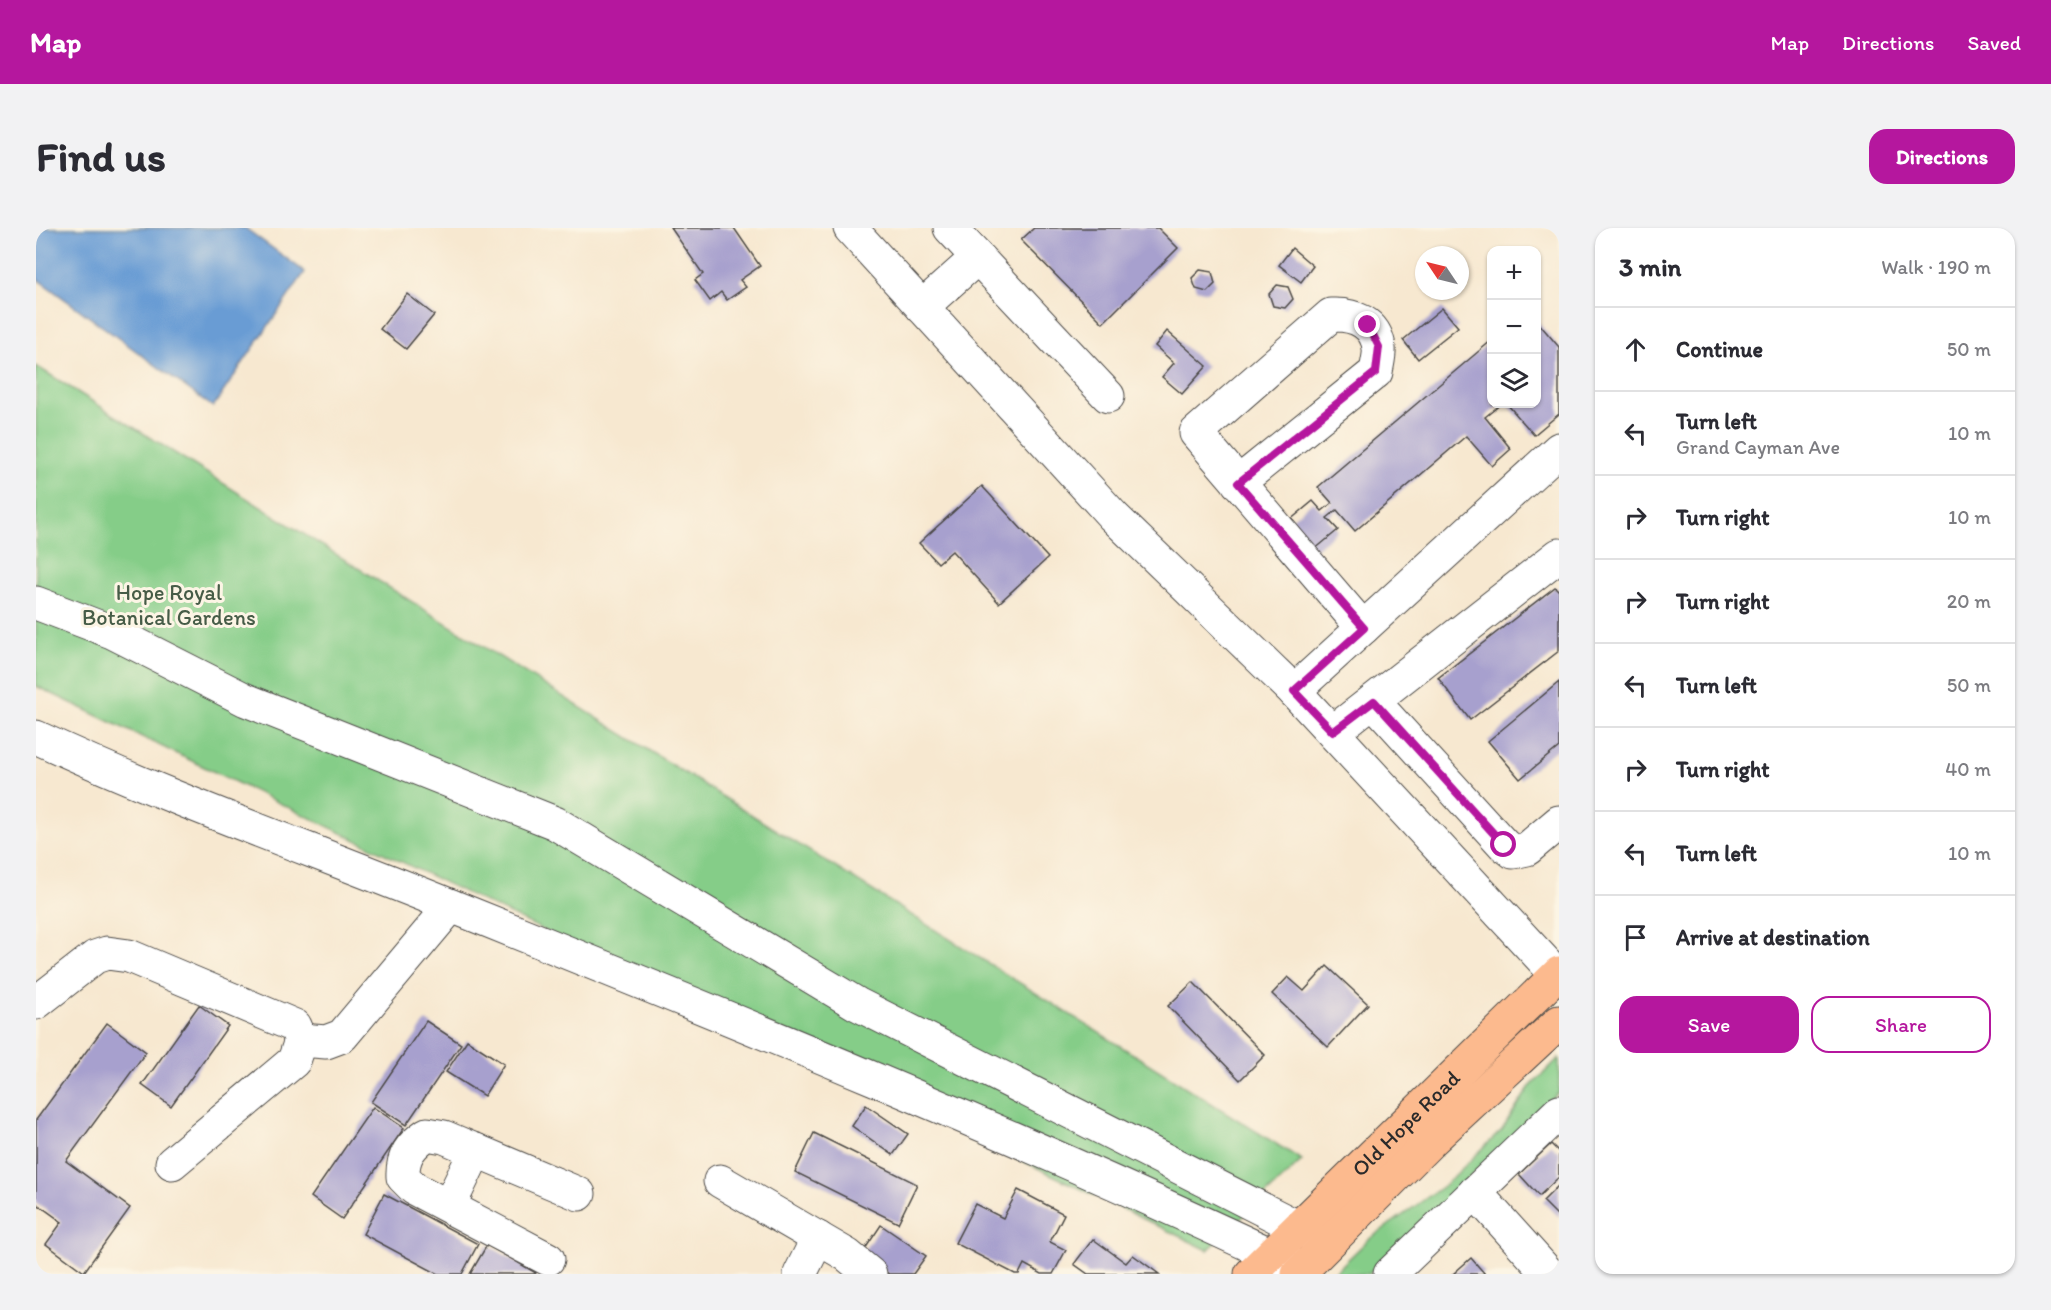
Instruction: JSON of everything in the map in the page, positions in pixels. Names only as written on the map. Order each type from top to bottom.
[{"type":"main road","name":"Old Hope Road","points":[[1261,1264],[1558,975]]},
{"type":"main road","name":"Old Hope Road","points":[[1300,1272],[1432,1140],[1559,1022]]},
{"type":"street","points":[[850,228],[1113,516],[1294,691],[1558,975]]},
{"type":"street","points":[[950,228],[1108,396]]},
{"type":"street","points":[[922,307],[977,258]]},
{"type":"street","points":[[1238,483],[1376,372],[1379,347],[1368,325],[1350,314],[1331,315],[1196,433],[1238,483],[1364,628]]},
{"type":"street","points":[[1294,691],[1559,449]]},
{"type":"street","points":[[1333,732],[1559,555]]},
{"type":"street","points":[[36,603],[112,632],[246,700],[555,823],[857,1004],[1329,1242]]},
{"type":"street","points":[[1374,701],[1504,845],[1513,852],[1527,849],[1559,822]]},
{"type":"street","points":[[36,737],[123,778],[451,906],[1028,1145],[1261,1264],[1300,1272]]},
{"type":"street","points":[[301,1040],[327,1042],[342,1036],[451,906]]},
{"type":"street","points":[[36,1003],[95,957],[106,953],[129,956],[295,1026],[301,1040],[294,1061],[172,1163]]},
{"type":"street","points":[[1390,1274],[1559,1112]]},
{"type":"street","points":[[548,1259],[415,1189],[403,1176],[402,1163],[413,1143],[427,1134],[444,1137],[579,1194]]},
{"type":"street","points":[[449,1206],[476,1150]]},
{"type":"street","points":[[720,1181],[847,1255],[870,1274]]},
{"type":"street","points":[[1475,1192],[1549,1274]]},
{"type":"street","points":[[801,1274],[819,1238]]},
{"type":"green space","name":"Hope Royal Botanical Gardens","points":[[36,366],[1302,1160],[1208,1250],[36,686]]},
{"type":"green space","points":[[1559,1058],[1559,1092],[1369,1274],[1333,1274],[1368,1240],[1446,1184],[1502,1130],[1529,1088]]},
{"type":"water","points":[[41,228],[245,228],[305,272],[213,407],[36,278],[36,235]]},
{"type":"building","points":[[671,228],[734,228],[760,266],[740,280],[746,287],[727,300],[721,292],[710,301],[695,280],[703,274]]},
{"type":"building","points":[[1034,228],[1158,228],[1178,248],[1103,323],[1021,240]]},
{"type":"building","points":[[1292,248],[1313,266],[1301,282],[1279,265]]},
{"type":"building","points":[[1200,270],[1212,272],[1215,284],[1207,292],[1196,289],[1192,278]]},
{"type":"building","points":[[1277,285],[1288,287],[1293,299],[1285,308],[1273,306],[1269,294]]},
{"type":"building","points":[[407,294],[434,315],[406,349],[380,329]]},
{"type":"building","points":[[1442,308],[1458,327],[1418,359],[1403,340]]},
{"type":"building","points":[[1541,326],[1559,347],[1559,414],[1534,435],[1510,408],[1541,408]]},
{"type":"building","points":[[1167,331],[1207,366],[1182,394],[1162,377],[1174,363],[1155,346]]},
{"type":"building","points":[[1487,344],[1487,408],[1496,408],[1485,417],[1511,449],[1492,466],[1466,436],[1355,531],[1337,510],[1327,518],[1338,530],[1314,550],[1289,521],[1313,501],[1322,511],[1332,503],[1318,487]]},
{"type":"building","points":[[982,486],[1048,558],[999,603],[952,551],[938,563],[919,543]]},
{"type":"building","points":[[1555,587],[1559,591],[1559,651],[1470,720],[1438,678]]},
{"type":"building","points":[[1559,682],[1559,747],[1520,779],[1488,741]]},
{"type":"building","points":[[1327,966],[1368,1004],[1328,1047],[1272,994],[1288,977],[1304,991]]},
{"type":"building","points":[[1193,982],[1265,1055],[1240,1080],[1168,1006]]},
{"type":"building","points":[[199,1005],[228,1026],[171,1106],[142,1085]]},
{"type":"building","points":[[426,1021],[461,1044],[406,1125],[371,1102]]},
{"type":"building","points":[[107,1023],[146,1052],[66,1161],[130,1208],[84,1272],[46,1244],[62,1222],[36,1203],[36,1120]]},
{"type":"building","points":[[467,1040],[504,1064],[484,1096],[446,1072]]},
{"type":"building","points":[[866,1105],[908,1134],[893,1155],[852,1126]]},
{"type":"building","points":[[373,1107],[404,1128],[342,1219],[311,1197]]},
{"type":"building","points":[[814,1133],[917,1184],[898,1223],[795,1172]]},
{"type":"building","points":[[1551,1144],[1559,1152],[1559,1177],[1539,1196],[1519,1174]]},
{"type":"building","points":[[1559,1185],[1559,1217],[1543,1201]]},
{"type":"building","points":[[1018,1190],[1064,1214],[1050,1242],[1066,1250],[1053,1274],[1042,1274],[1024,1264],[1019,1274],[1015,1274],[955,1243],[975,1204],[1003,1218]]},
{"type":"building","points":[[384,1194],[478,1244],[462,1274],[438,1274],[363,1234]]},
{"type":"building","points":[[881,1225],[926,1256],[913,1274],[889,1274],[861,1255]]},
{"type":"building","points":[[1093,1239],[1126,1263],[1133,1255],[1159,1274],[1088,1274],[1074,1264]]},
{"type":"building","points":[[487,1245],[536,1273],[470,1274]]},
{"type":"building","points":[[1471,1258],[1485,1274],[1453,1274]]},
{"type":"route","points":[[1368,325],[1379,347],[1376,372],[1238,483],[1364,628],[1294,691],[1333,732],[1374,701],[1504,845]]}]
